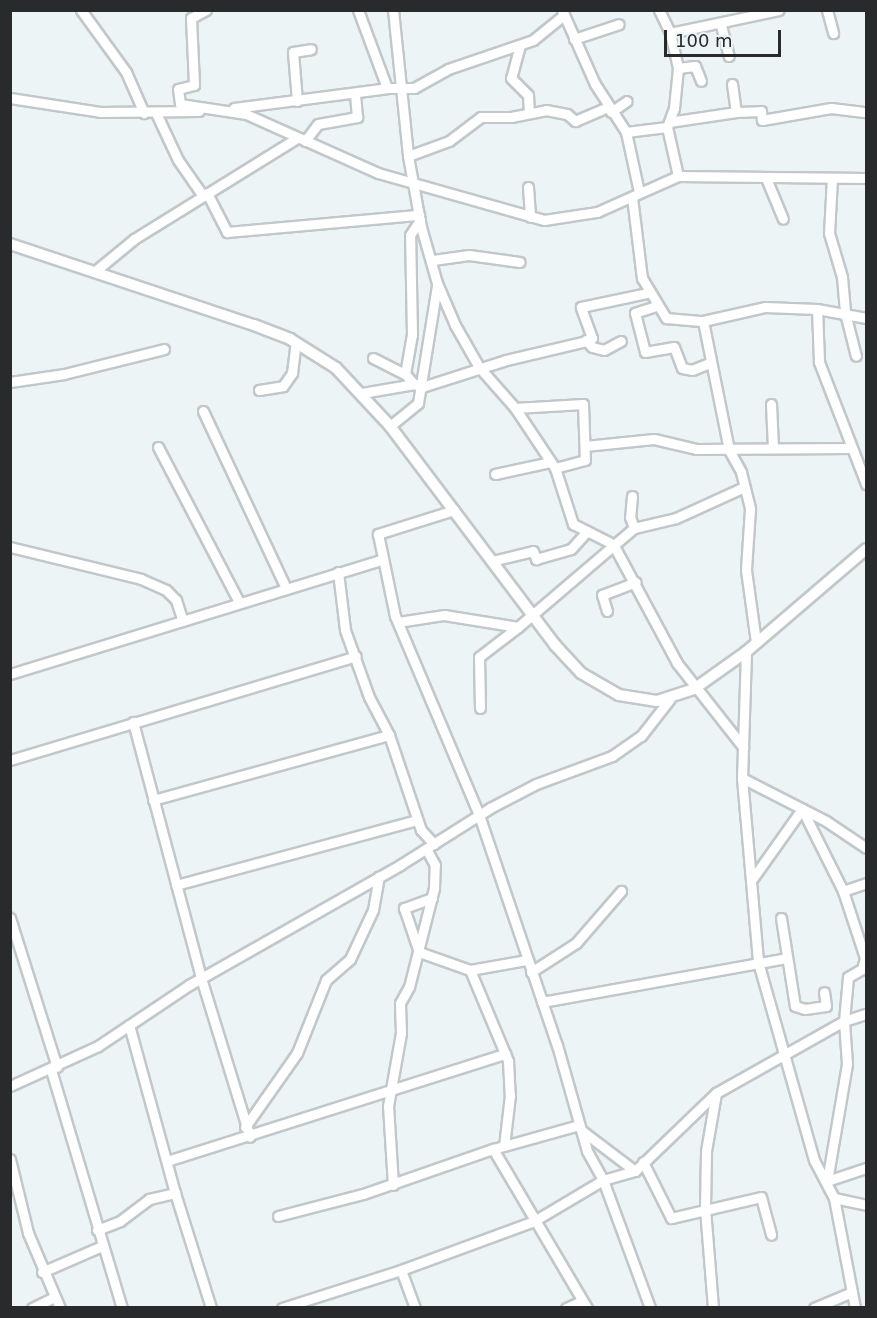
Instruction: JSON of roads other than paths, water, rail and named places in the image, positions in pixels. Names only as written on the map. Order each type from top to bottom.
[{"type":"street","points":[[81,10],[126,72],[144,113]]},
{"type":"street","points":[[206,10],[190,18],[194,85],[178,89],[180,104],[246,114],[378,173],[530,217],[544,220],[572,218],[678,176],[867,178]]},
{"type":"street","points":[[358,10],[387,88]]},
{"type":"street","points":[[393,10],[408,156],[437,284],[479,367],[515,408],[552,465],[573,524],[613,544],[694,689],[743,747]]},
{"type":"street","points":[[659,10],[670,33],[678,68],[668,124],[678,176]]},
{"type":"street","points":[[670,33],[721,25],[779,10]]},
{"type":"street","points":[[827,10],[832,33]]},
{"type":"street","points":[[10,98],[69,109],[156,113],[214,110],[387,88],[400,90],[414,88],[448,69],[520,45],[549,29],[563,12],[610,110],[626,132],[635,194],[634,237],[647,293],[666,318],[703,321],[765,307],[817,309],[867,318]]},
{"type":"street","points":[[574,39],[619,24]]},
{"type":"street","points":[[721,25],[729,56]]},
{"type":"street","points":[[520,45],[511,78],[528,94],[529,113]]},
{"type":"street","points":[[297,101],[293,52],[311,49]]},
{"type":"street","points":[[678,68],[695,66],[701,81]]},
{"type":"street","points":[[732,84],[736,112]]},
{"type":"street","points":[[94,272],[134,239],[205,194],[301,140],[318,124],[357,117],[355,93]]},
{"type":"street","points":[[408,156],[449,141],[482,117],[546,110],[567,114],[575,121],[610,110],[627,101]]},
{"type":"street","points":[[626,132],[736,112],[761,111],[762,120],[831,108],[867,112]]},
{"type":"street","points":[[156,113],[178,160],[205,194],[226,232],[420,217]]},
{"type":"street","points":[[766,178],[783,219]]},
{"type":"street","points":[[832,178],[829,233],[842,277],[845,313],[856,356]]},
{"type":"street","points":[[528,187],[530,217]]},
{"type":"street","points":[[405,374],[412,335],[410,235],[420,217]]},
{"type":"street","points":[[11,245],[296,342],[336,368],[362,393],[390,426],[533,615],[581,673],[606,690],[635,699],[669,700],[694,689],[746,652],[867,549]]},
{"type":"street","points":[[433,260],[469,255],[520,262]]},
{"type":"street","points":[[390,426],[418,403],[418,386],[437,284]]},
{"type":"street","points":[[362,393],[418,386],[479,367],[592,338],[581,307],[647,293]]},
{"type":"street","points":[[656,306],[635,313],[645,352],[674,347],[682,368],[692,370],[709,363]]},
{"type":"street","points":[[817,309],[819,362],[845,423],[851,448],[867,484]]},
{"type":"street","points":[[703,321],[709,363],[729,450],[750,509],[747,594],[756,642]]},
{"type":"street","points":[[586,340],[591,348],[604,350],[621,341]]},
{"type":"street","points":[[259,390],[282,386],[292,373],[296,342]]},
{"type":"street","points":[[10,382],[64,374],[164,349]]},
{"type":"street","points":[[373,358],[405,374],[418,386]]},
{"type":"street","points":[[495,474],[583,461],[585,446],[583,404],[515,408]]},
{"type":"street","points":[[771,404],[773,448]]},
{"type":"street","points":[[203,411],[286,588]]},
{"type":"street","points":[[585,446],[654,439],[696,449],[851,448]]},
{"type":"street","points":[[158,447],[239,602]]},
{"type":"street","points":[[480,708],[479,657],[533,615],[613,544],[634,528],[676,518],[744,487]]},
{"type":"street","points":[[632,496],[630,517],[634,528]]},
{"type":"street","points":[[454,510],[378,534],[398,622],[479,815],[542,1002],[580,1128],[603,1180],[650,1308]]},
{"type":"street","points":[[492,561],[533,551],[536,559],[571,549],[587,531]]},
{"type":"street","points":[[10,547],[141,579],[166,590],[176,600],[182,619]]},
{"type":"street","points":[[10,674],[182,619],[383,559]]},
{"type":"street","points":[[338,572],[345,630],[369,697],[389,735],[417,820],[430,846],[435,865],[432,898],[409,987],[400,1003],[401,1033],[390,1091],[393,1185]]},
{"type":"street","points":[[607,611],[603,595],[636,582]]},
{"type":"street","points":[[398,622],[444,615],[518,627]]},
{"type":"street","points":[[746,652],[742,778],[753,878],[759,964],[786,1053],[814,1160],[834,1198],[855,1308]]},
{"type":"street","points":[[10,760],[356,656]]},
{"type":"street","points":[[10,1086],[54,1068],[129,1025],[201,978],[379,877],[479,815],[536,784],[612,756],[641,736],[669,700]]},
{"type":"street","points":[[133,722],[201,978],[250,1137]]},
{"type":"street","points":[[153,800],[389,735]]},
{"type":"street","points":[[742,778],[802,809],[867,848]]},
{"type":"street","points":[[753,878],[802,809]]},
{"type":"street","points":[[802,809],[843,891],[865,958],[862,969],[848,977],[844,1021],[847,1064],[827,1181]]},
{"type":"street","points":[[176,885],[417,820]]},
{"type":"street","points":[[239,1141],[246,1125],[297,1053],[326,980],[350,959],[373,910],[379,877]]},
{"type":"street","points":[[843,891],[867,883]]},
{"type":"street","points":[[531,972],[576,943],[621,891]]},
{"type":"street","points":[[418,951],[404,908],[432,898]]},
{"type":"street","points":[[10,918],[54,1068],[102,1246],[122,1308]]},
{"type":"street","points":[[781,918],[795,1006],[805,1009],[826,1006],[824,992]]},
{"type":"street","points":[[418,951],[470,970],[527,960]]},
{"type":"street","points":[[542,1002],[786,958]]},
{"type":"street","points":[[470,970],[505,1054],[510,1095],[504,1146]]},
{"type":"street","points":[[282,1308],[401,1270],[534,1221],[603,1180],[635,1171],[716,1093],[844,1021],[866,1016]]},
{"type":"street","points":[[129,1025],[175,1193],[211,1308]]},
{"type":"street","points":[[166,1161],[239,1141],[505,1054]]},
{"type":"street","points":[[713,1308],[705,1210],[706,1151],[716,1093]]},
{"type":"street","points":[[278,1216],[393,1185],[493,1149],[580,1128]]},
{"type":"street","points":[[580,1128],[635,1171]]},
{"type":"street","points":[[493,1149],[584,1304],[566,1308]]},
{"type":"street","points":[[10,1159],[42,1272],[60,1308]]},
{"type":"street","points":[[643,1162],[671,1218],[760,1197],[771,1235]]},
{"type":"street","points":[[827,1181],[867,1168]]},
{"type":"street","points":[[98,1230],[120,1221],[150,1199],[175,1193]]},
{"type":"street","points":[[834,1198],[867,1205]]},
{"type":"street","points":[[42,1272],[102,1246]]},
{"type":"street","points":[[401,1270],[415,1308]]},
{"type":"street","points":[[814,1308],[852,1292]]},
{"type":"street","points":[[320,1296],[324,1308]]},
{"type":"street","points":[[32,1308],[55,1298]]}]
